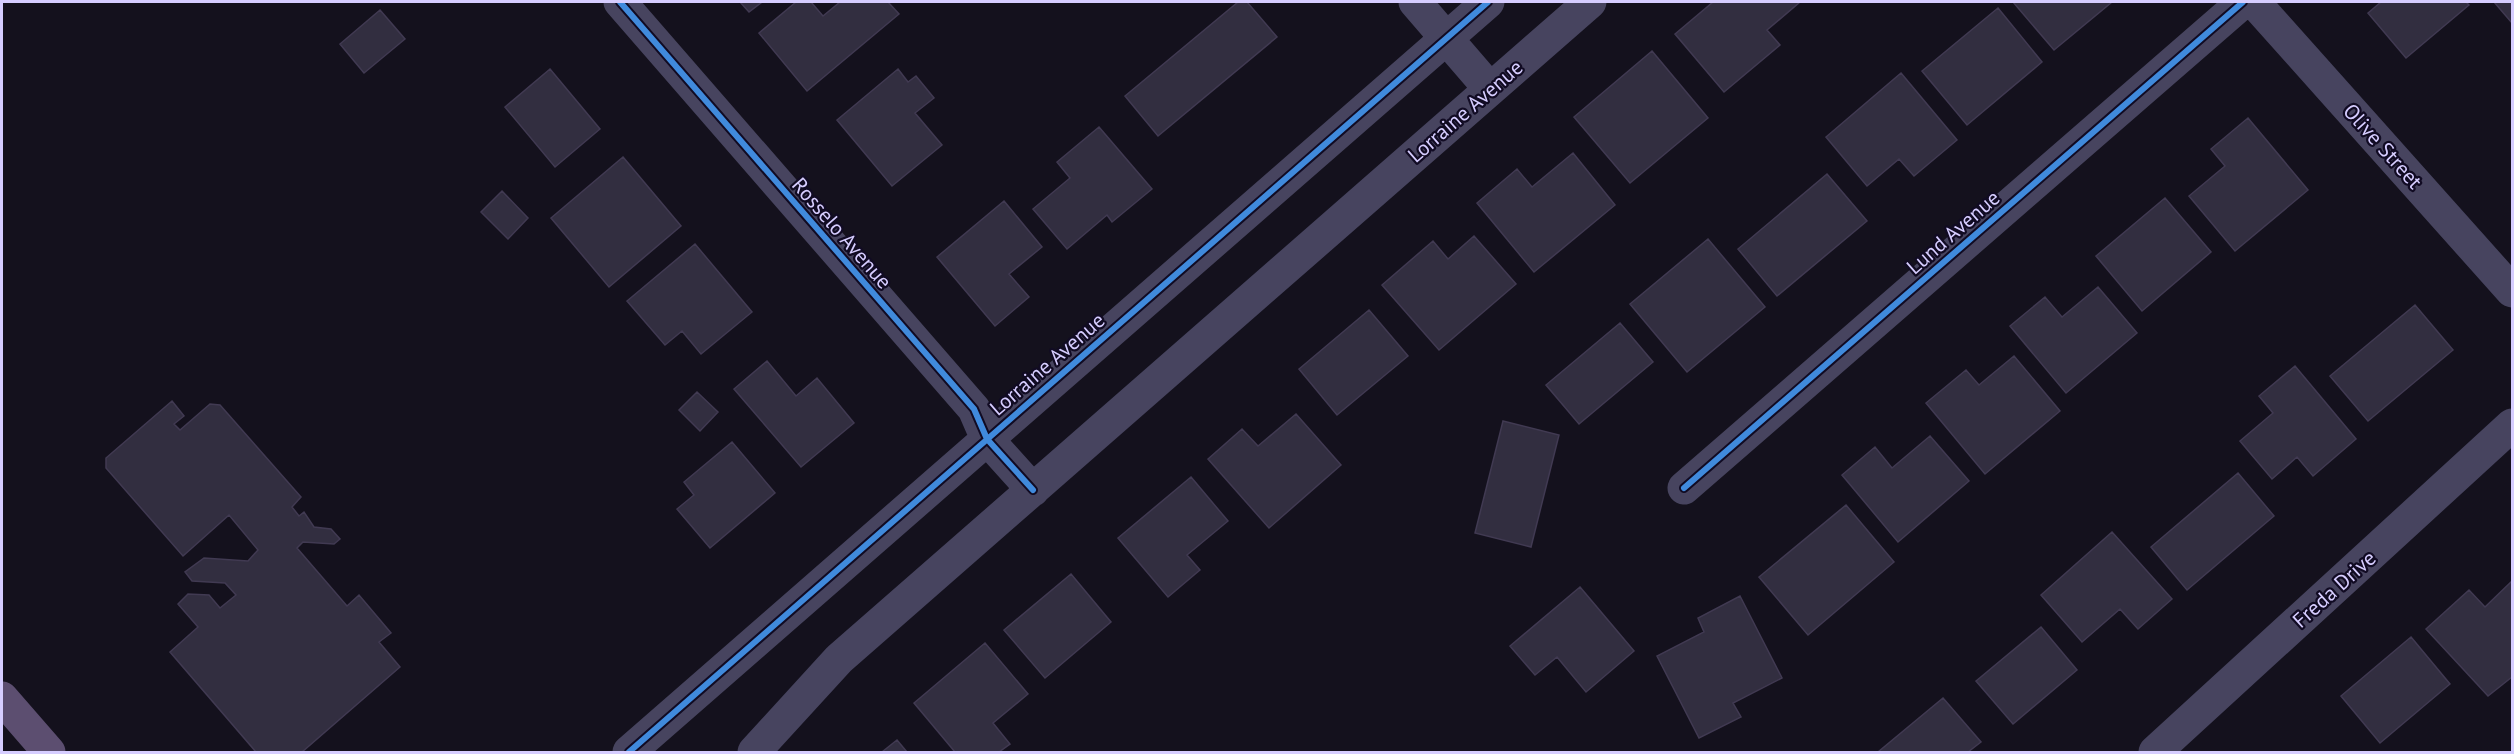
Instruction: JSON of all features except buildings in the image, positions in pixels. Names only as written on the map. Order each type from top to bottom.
[{"type":"main road","points":[[2,698],[48,753]]},
{"type":"street","name":"Rosselo Avenue","points":[[620,2],[974,409],[987,439],[1033,490]]},
{"type":"street","points":[[1415,2],[1490,89]]},
{"type":"street","name":"Lorraine Avenue","points":[[640,748],[987,439],[1488,2]]},
{"type":"street","name":"Lorraine Avenue","points":[[754,753],[839,659],[1590,2]]},
{"type":"street","name":"Lund Avenue","points":[[1684,488],[2243,2]]},
{"type":"street","name":"Olive Street","points":[[2254,2],[2512,291]]},
{"type":"street","name":"Freda Drive","points":[[2155,753],[2512,425]]},
{"type":"cycle path","points":[[620,2],[974,409],[987,439],[1033,490]]},
{"type":"cycle path","points":[[629,752],[1488,2]]},
{"type":"cycle path","points":[[1684,488],[2243,2]]}]
